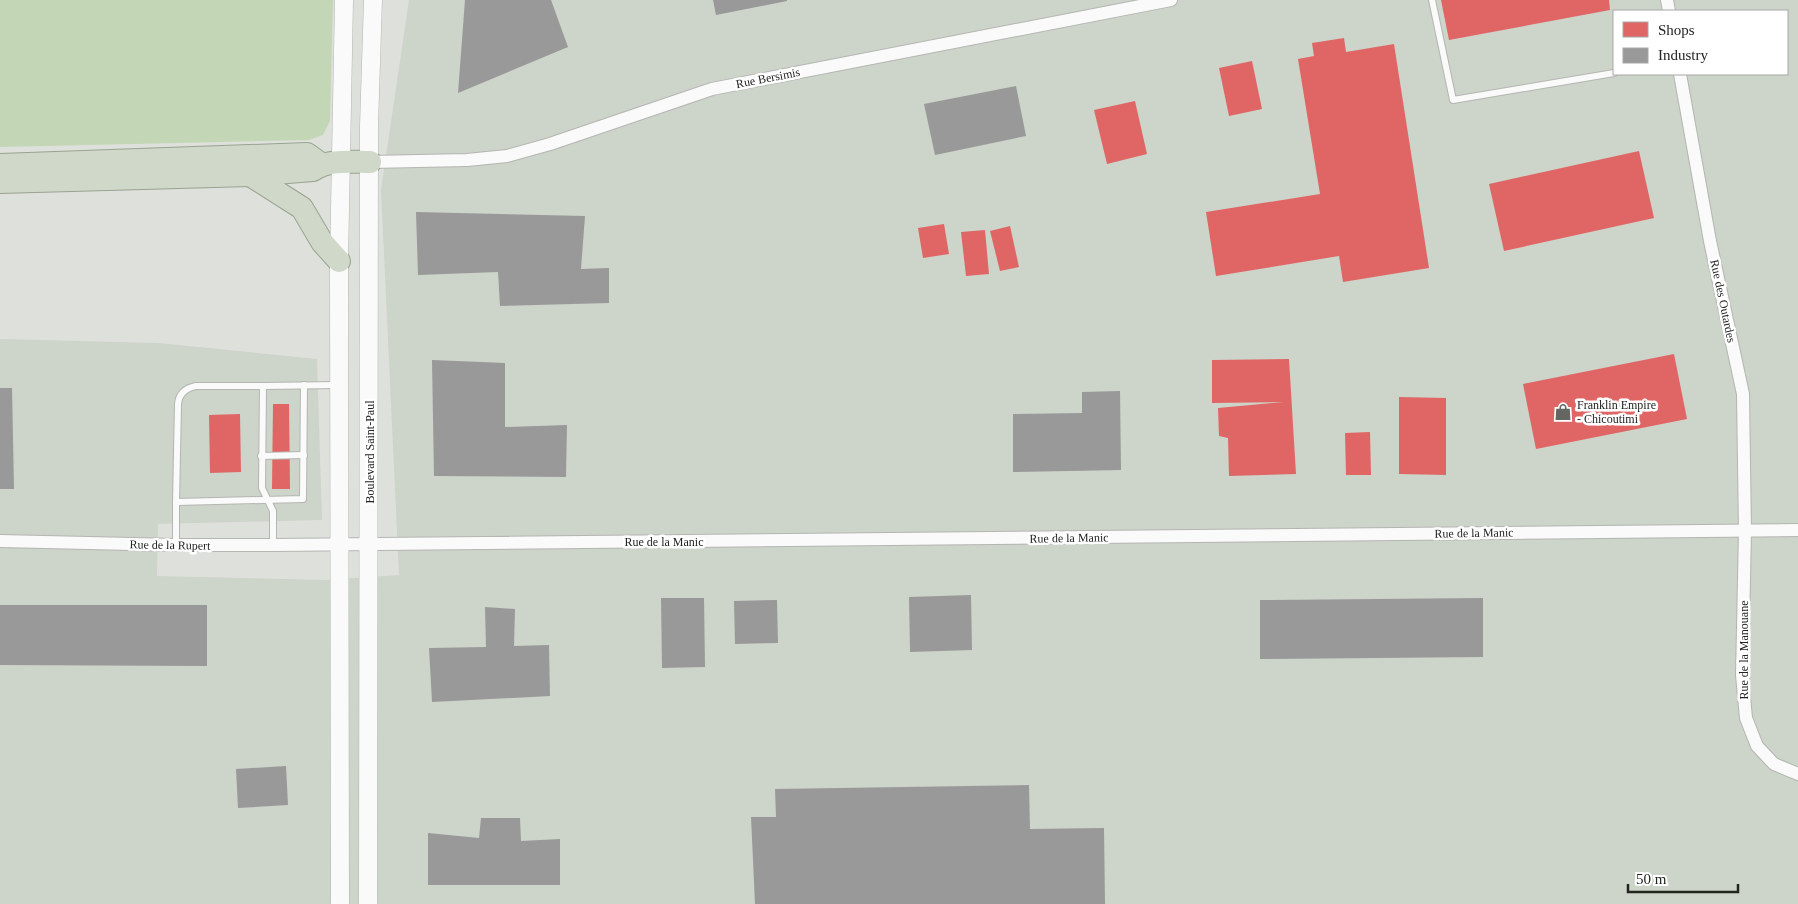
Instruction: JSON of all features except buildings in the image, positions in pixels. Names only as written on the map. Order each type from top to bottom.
[{"type":"highway","points":[[0,165],[306,154],[331,163]]},
{"type":"highway","points":[[0,182],[250,175],[313,170],[331,163],[370,162]]},
{"type":"highway","points":[[250,175],[297,203],[312,222],[322,242],[339,261]]},
{"type":"main road","points":[[340,904],[339,261],[331,163],[344,0]]},
{"type":"main road","name":"Boulevard Saint-Paul","points":[[368,904],[370,162],[373,0]]},
{"type":"street","name":"Rue Bersimis","points":[[370,162],[467,160],[507,156],[550,144],[712,89],[1171,0]]},
{"type":"street","name":"Rue des Outardes","points":[[1680,75],[1710,240],[1743,394],[1745,531]]},
{"type":"street","name":"Rue de la Manic","points":[[339,544],[1798,530]]},
{"type":"street","name":"Rue de la Manouane","points":[[1745,531],[1742,675],[1746,718],[1757,746],[1774,764],[1798,774]]},
{"type":"street","name":"Rue de la Rupert","points":[[0,541],[176,546],[339,544]]},
{"type":"lane","points":[[1432,0],[1453,100],[1613,73]]},
{"type":"lane","points":[[176,502],[303,499],[304,385]]},
{"type":"lane","points":[[176,546],[178,404],[182,393],[187,388],[196,386],[340,385]]},
{"type":"lane","points":[[263,386],[262,488],[273,511],[273,545]]},
{"type":"lane","points":[[262,456],[304,455]]},
{"type":"shaded area","points":[[409,0],[1798,0],[1798,904],[0,904],[0,339],[158,343],[317,359],[322,520],[158,524],[157,576],[324,580],[399,575],[381,190]]},
{"type":"green space","points":[[0,0],[333,0],[330,121],[323,135],[309,140],[0,147]]},
{"type":"place","name":"Franklin Empire - Chicoutimi","points":[[1563,412]]}]
